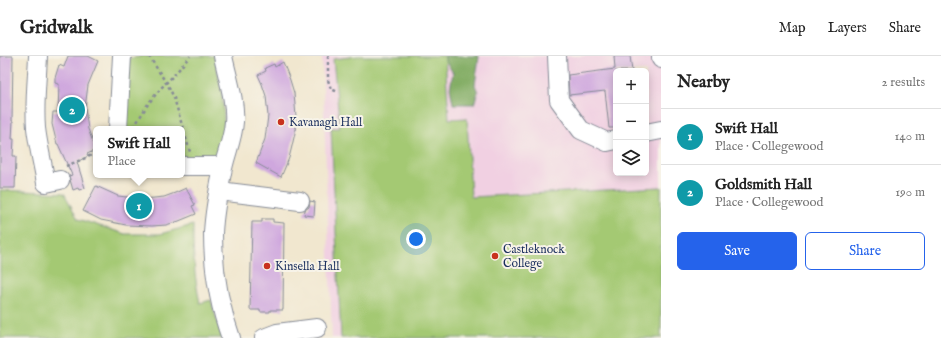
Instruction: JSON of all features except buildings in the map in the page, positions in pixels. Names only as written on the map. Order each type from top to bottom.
[{"type":"street","points":[[38,56],[36,129],[52,177]]},
{"type":"street","points":[[118,126],[122,56]]},
{"type":"street","points":[[223,56],[233,100],[234,122],[231,140],[223,166],[213,232],[218,290],[231,338]]},
{"type":"street","points":[[557,56],[559,100],[581,130],[607,142],[613,141]]},
{"type":"street","points":[[649,132],[661,130]]},
{"type":"street","points":[[187,166],[223,166]]},
{"type":"street","points":[[219,191],[300,201]]},
{"type":"street","points":[[264,338],[277,333],[317,328]]},
{"type":"path","points":[[149,56],[167,83],[174,98],[183,126]]},
{"type":"path","points":[[134,126],[148,104],[190,56]]},
{"type":"path","points":[[328,56],[328,80],[332,89],[338,92]]},
{"type":"path","points":[[185,132],[190,148],[187,166]]},
{"type":"path","points":[[52,177],[64,167],[88,158],[93,154]]},
{"type":"shaded area","name":"Castleknock College","points":[[322,56],[661,56],[661,338],[332,338]]},
{"type":"green space","points":[[214,56],[222,95],[224,127],[218,153],[210,160],[200,162],[185,161],[185,126],[124,126],[129,59],[140,57]]},
{"type":"green space","name":"Castleknock College","points":[[358,56],[445,56],[449,119],[467,118],[471,197],[661,187],[661,338],[341,338],[331,128],[340,128],[333,59]]},
{"type":"green space","points":[[445,56],[479,56],[475,85],[478,92],[474,104],[453,104],[450,88],[453,73],[445,60]]},
{"type":"green space","points":[[0,190],[64,193],[78,219],[125,234],[160,234],[193,225],[194,264],[200,303],[211,300],[222,338],[0,338]]},
{"type":"place","name":"Goldsmith Hall","points":[[72,110]]},
{"type":"place","name":"Kavanagh Hall","points":[[281,122]]},
{"type":"place","name":"Swift Hall","points":[[139,206]]},
{"type":"place","name":"Castleknock College","points":[[495,256]]},
{"type":"place","name":"Kinsella Hall","points":[[267,266]]}]
